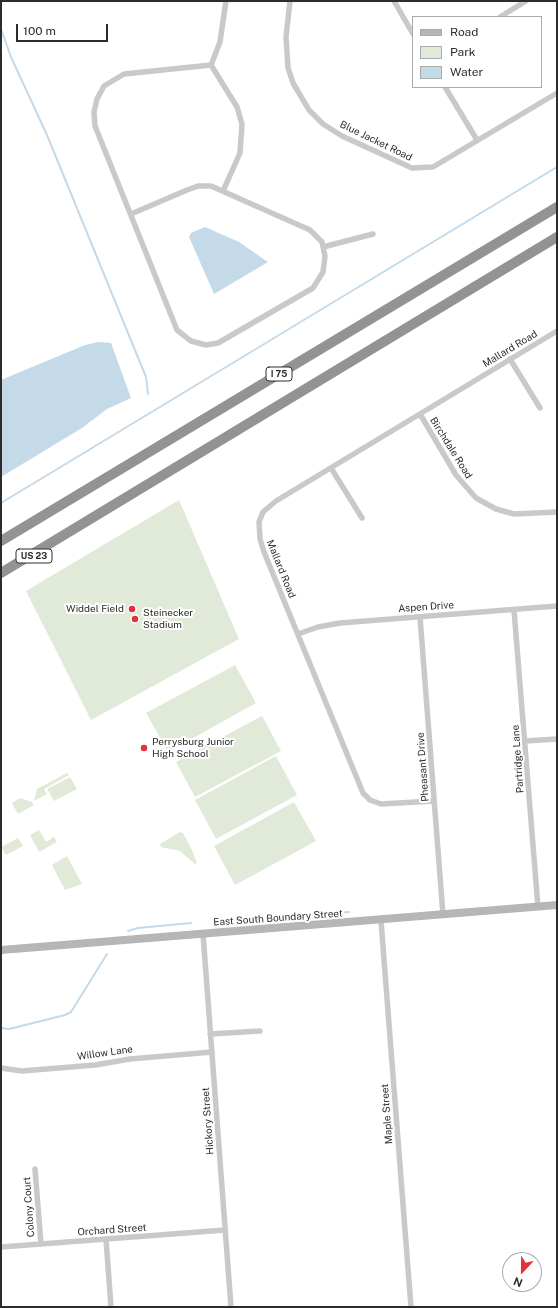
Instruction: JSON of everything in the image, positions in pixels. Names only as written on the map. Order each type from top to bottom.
[{"type":"highway","name":"I 75","points":[[1,541],[557,207]]},
{"type":"highway","name":"I 75","points":[[1,573],[557,237]]},
{"type":"highway","name":"US 23","points":[[1,578],[68,533]]},
{"type":"street","points":[[211,66],[220,42],[226,1]]},
{"type":"street","name":"Blue Jacket Road","points":[[290,1],[286,36],[288,68],[300,97],[323,124],[342,136],[412,168],[419,169],[433,167],[557,93]]},
{"type":"street","points":[[394,1],[412,32]]},
{"type":"street","points":[[502,16],[526,1]]},
{"type":"street","points":[[211,66],[237,107],[242,124],[240,153],[223,191]]},
{"type":"street","points":[[130,214],[198,186],[211,186],[310,230],[322,242],[325,256],[323,272],[312,288],[218,343],[206,345],[191,341],[177,330],[130,214],[95,126],[94,112],[97,99],[104,86],[124,74],[211,66]]},
{"type":"street","points":[[446,88],[477,140]]},
{"type":"street","points":[[323,247],[373,234]]},
{"type":"street","name":"Mallard Road","points":[[434,801],[381,804],[370,800],[363,793],[262,546],[258,530],[259,522],[263,512],[269,506],[557,331]]},
{"type":"street","points":[[510,359],[540,408]]},
{"type":"street","name":"Birchdale Road","points":[[420,414],[456,475],[476,498],[496,509],[514,514],[557,512]]},
{"type":"street","points":[[331,468],[362,518]]},
{"type":"street","name":"Aspen Drive","points":[[298,634],[327,625],[557,606]]},
{"type":"street","name":"Partridge Lane","points":[[514,610],[538,907]]},
{"type":"street","name":"Pheasant Drive","points":[[420,617],[443,915]]},
{"type":"street","points":[[525,741],[557,739]]},
{"type":"street","name":"East South Boundary Street","points":[[1,950],[557,906]]},
{"type":"street","name":"Maple Street","points":[[382,921],[411,1307]]},
{"type":"street","name":"Hickory Street","points":[[203,934],[231,1307]]},
{"type":"street","points":[[210,1034],[260,1031]]},
{"type":"street","name":"Willow Lane","points":[[1,1068],[22,1071],[66,1068],[130,1059],[212,1052]]},
{"type":"street","name":"Colony Court","points":[[35,1169],[40,1244]]},
{"type":"street","name":"Orchard Street","points":[[1,1247],[225,1230]]},
{"type":"street","points":[[106,1239],[111,1307]]},
{"type":"green space","name":"Steinecker Stadium","points":[[179,500],[239,639],[91,720],[26,591]]},
{"type":"green space","points":[[235,665],[256,703],[168,752],[146,713]]},
{"type":"green space","points":[[262,716],[281,751],[195,797],[176,762]]},
{"type":"green space","points":[[276,756],[297,795],[216,839],[195,800]]},
{"type":"green space","points":[[67,773],[69,775],[44,789],[47,794],[34,801],[37,789]]},
{"type":"green space","points":[[70,777],[77,789],[54,801],[47,789]]},
{"type":"green space","points":[[20,798],[32,802],[34,805],[18,814],[12,803]]},
{"type":"green space","points":[[294,802],[316,841],[235,885],[214,846]]},
{"type":"green space","points":[[39,830],[46,842],[54,837],[57,842],[39,852],[30,835]]},
{"type":"green space","points":[[180,832],[183,833],[197,863],[195,864],[180,851],[161,847],[160,844]]},
{"type":"green space","points":[[18,838],[23,846],[6,855],[1,847]]},
{"type":"green space","points":[[67,856],[82,884],[65,890],[52,865]]},
{"type":"water","points":[[205,227],[239,242],[268,262],[214,294],[189,237],[191,233]]},
{"type":"water","points":[[98,342],[111,343],[131,398],[107,409],[82,428],[1,477],[1,380],[85,345]]},
{"type":"waterway","points":[[1,29],[11,57],[47,135],[146,377],[148,394]]},
{"type":"waterway","points":[[1,503],[557,167]]},
{"type":"waterway","points":[[276,917],[349,912]]},
{"type":"waterway","points":[[128,931],[138,928],[191,923]]},
{"type":"waterway","points":[[1,1028],[9,1029],[65,1015],[71,1012],[107,954]]},
{"type":"place","name":"Widdel Field","points":[[132,609]]},
{"type":"place","name":"Steinecker Stadium","points":[[135,619]]},
{"type":"place","name":"Perrysburg Junior High School","points":[[144,748]]}]
